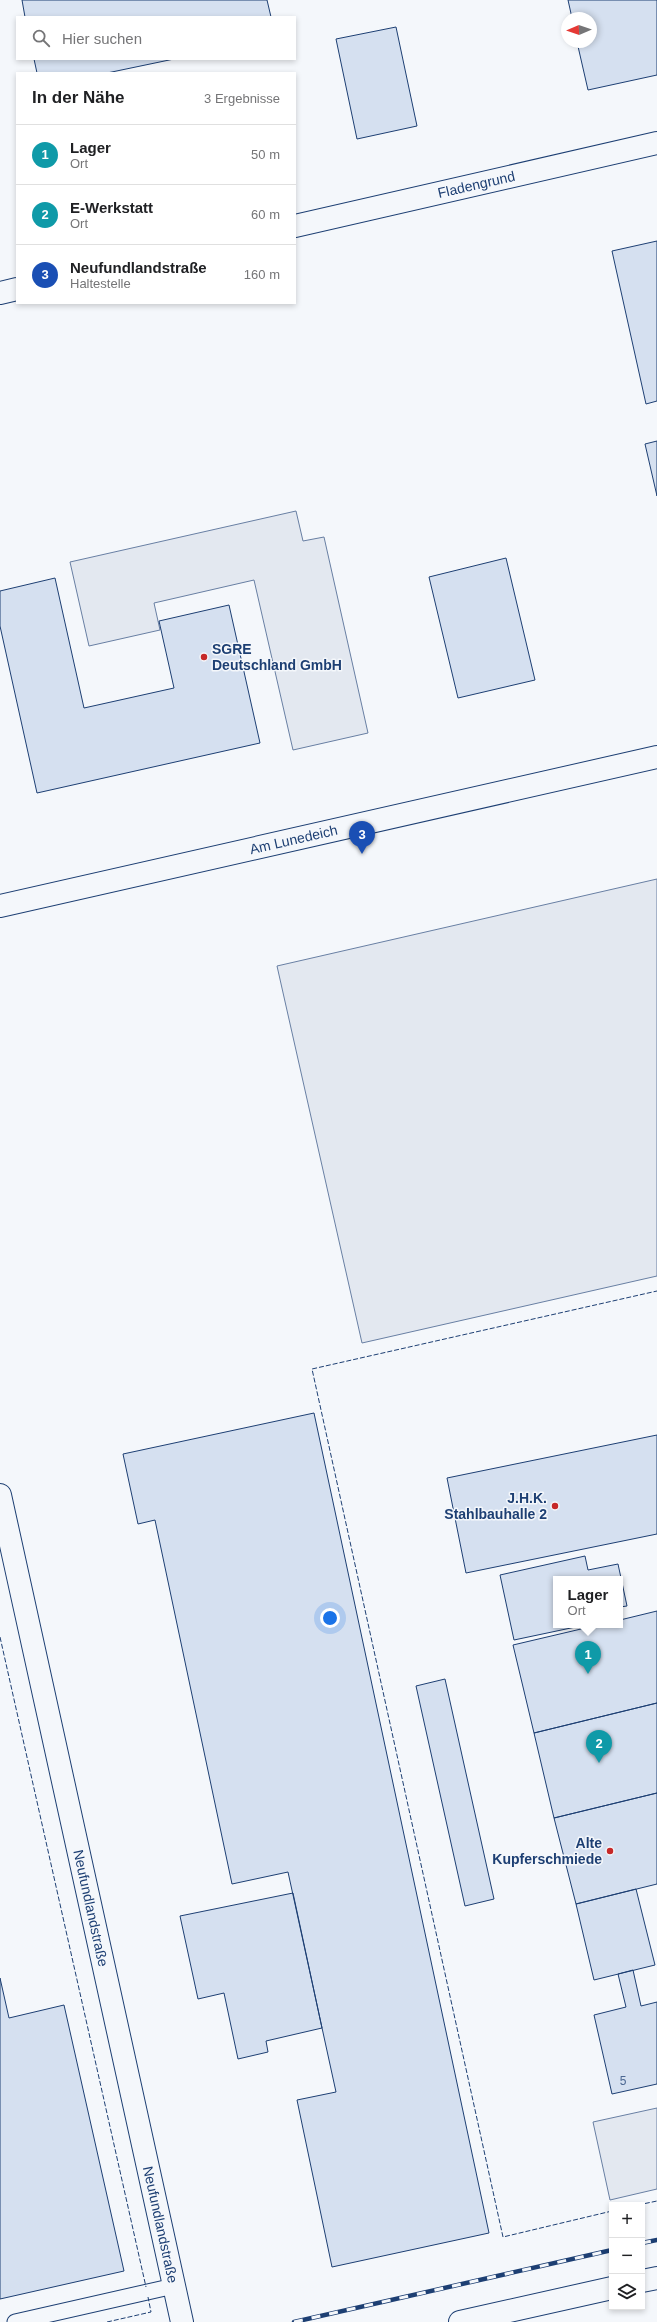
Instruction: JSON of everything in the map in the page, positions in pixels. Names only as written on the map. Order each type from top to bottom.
[{"type":"street","name":"Fladengrund","points":[[296,226],[657,144]]},
{"type":"street","points":[[0,293],[16,289]]},
{"type":"street","name":"Am Lunedeich","points":[[0,906],[657,757]]},
{"type":"street","name":"Neufundlandstraße","points":[[0,1494],[182,2322]]},
{"type":"street","points":[[645,2280],[657,2278]]},
{"type":"street","points":[[460,2322],[609,2289]]},
{"type":"lane","points":[[15,2322],[174,2286]]},
{"type":"shaded area","points":[[296,511],[303,541],[324,537],[368,733],[293,750],[254,580],[154,603],[160,630],[89,646],[70,562]]},
{"type":"shaded area","points":[[657,879],[657,1276],[362,1343],[277,966]]},
{"type":"shaded area","points":[[657,2108],[657,2189],[610,2200],[593,2122]]},
{"type":"building","points":[[22,0],[267,0],[271,16],[25,16]]},
{"type":"building","points":[[568,0],[657,0],[657,75],[588,90],[578,48],[597,48],[597,12],[571,12]]},
{"type":"building","points":[[396,27],[417,126],[357,139],[336,39]]},
{"type":"building","points":[[34,60],[169,60],[112,72],[37,72]]},
{"type":"building","points":[[657,241],[657,401],[646,404],[612,251]]},
{"type":"building","points":[[657,441],[657,496],[645,444]]},
{"type":"building","points":[[506,558],[535,680],[458,698],[429,577]]},
{"type":"building","name":"SGRE Deutschland GmbH","points":[[55,578],[84,708],[174,688],[159,621],[229,605],[260,743],[37,793],[0,626],[0,591]]},
{"type":"building","points":[[314,1413],[489,2233],[332,2267],[297,2100],[336,2092],[288,1872],[232,1884],[155,1520],[138,1524],[123,1454]]},
{"type":"building","name":"J.H.K. Stahlbauhalle 2","points":[[657,1435],[657,1534],[466,1573],[447,1478]]},
{"type":"building","points":[[585,1556],[588,1570],[618,1564],[621,1576],[553,1576],[553,1628],[571,1628],[514,1640],[500,1575]]},
{"type":"building","points":[[623,1587],[627,1606],[623,1607]]},
{"type":"building","points":[[657,1611],[657,1703],[534,1733],[513,1645],[585,1628],[623,1628],[623,1619]]},
{"type":"building","points":[[445,1679],[494,1899],[465,1906],[416,1686]]},
{"type":"building","points":[[657,1703],[657,1793],[554,1818],[534,1733]]},
{"type":"building","name":"Alte Kupferschmiede","points":[[657,1793],[657,1884],[576,1904],[554,1818]]},
{"type":"building","points":[[636,1889],[655,1965],[594,1980],[576,1904]]},
{"type":"building","points":[[293,1893],[322,2028],[266,2041],[268,2052],[238,2059],[224,1993],[198,1999],[180,1916]]},
{"type":"building","points":[[633,1970],[641,2006],[657,2002],[657,2084],[612,2094],[594,2015],[626,2007],[618,1974]]},
{"type":"building","points":[[0,1978],[9,2018],[64,2005],[124,2271],[0,2299]]},
{"type":"railway","points":[[645,2242],[657,2240]]},
{"type":"railway","points":[[294,2322],[609,2251]]},
{"type":"fence","points":[[609,2212],[503,2237],[312,1369],[657,1291]]},
{"type":"fence","points":[[0,1637],[146,2287]]},
{"type":"fence","points":[[645,2204],[657,2201]]},
{"type":"fence","points":[[107,2322],[151,2312],[148,2297]]},
{"type":"place","name":"SGRE Deutschland GmbH","points":[[204,657]]},
{"type":"place","name":"Neufundlandstraße","points":[[362,854]]},
{"type":"place","name":"J.H.K. Stahlbauhalle 2","points":[[555,1506]]},
{"type":"place","name":"Lager","points":[[588,1674]]},
{"type":"place","name":"E-Werkstatt","points":[[599,1763]]},
{"type":"place","name":"Alte Kupferschmiede","points":[[610,1851]]}]
